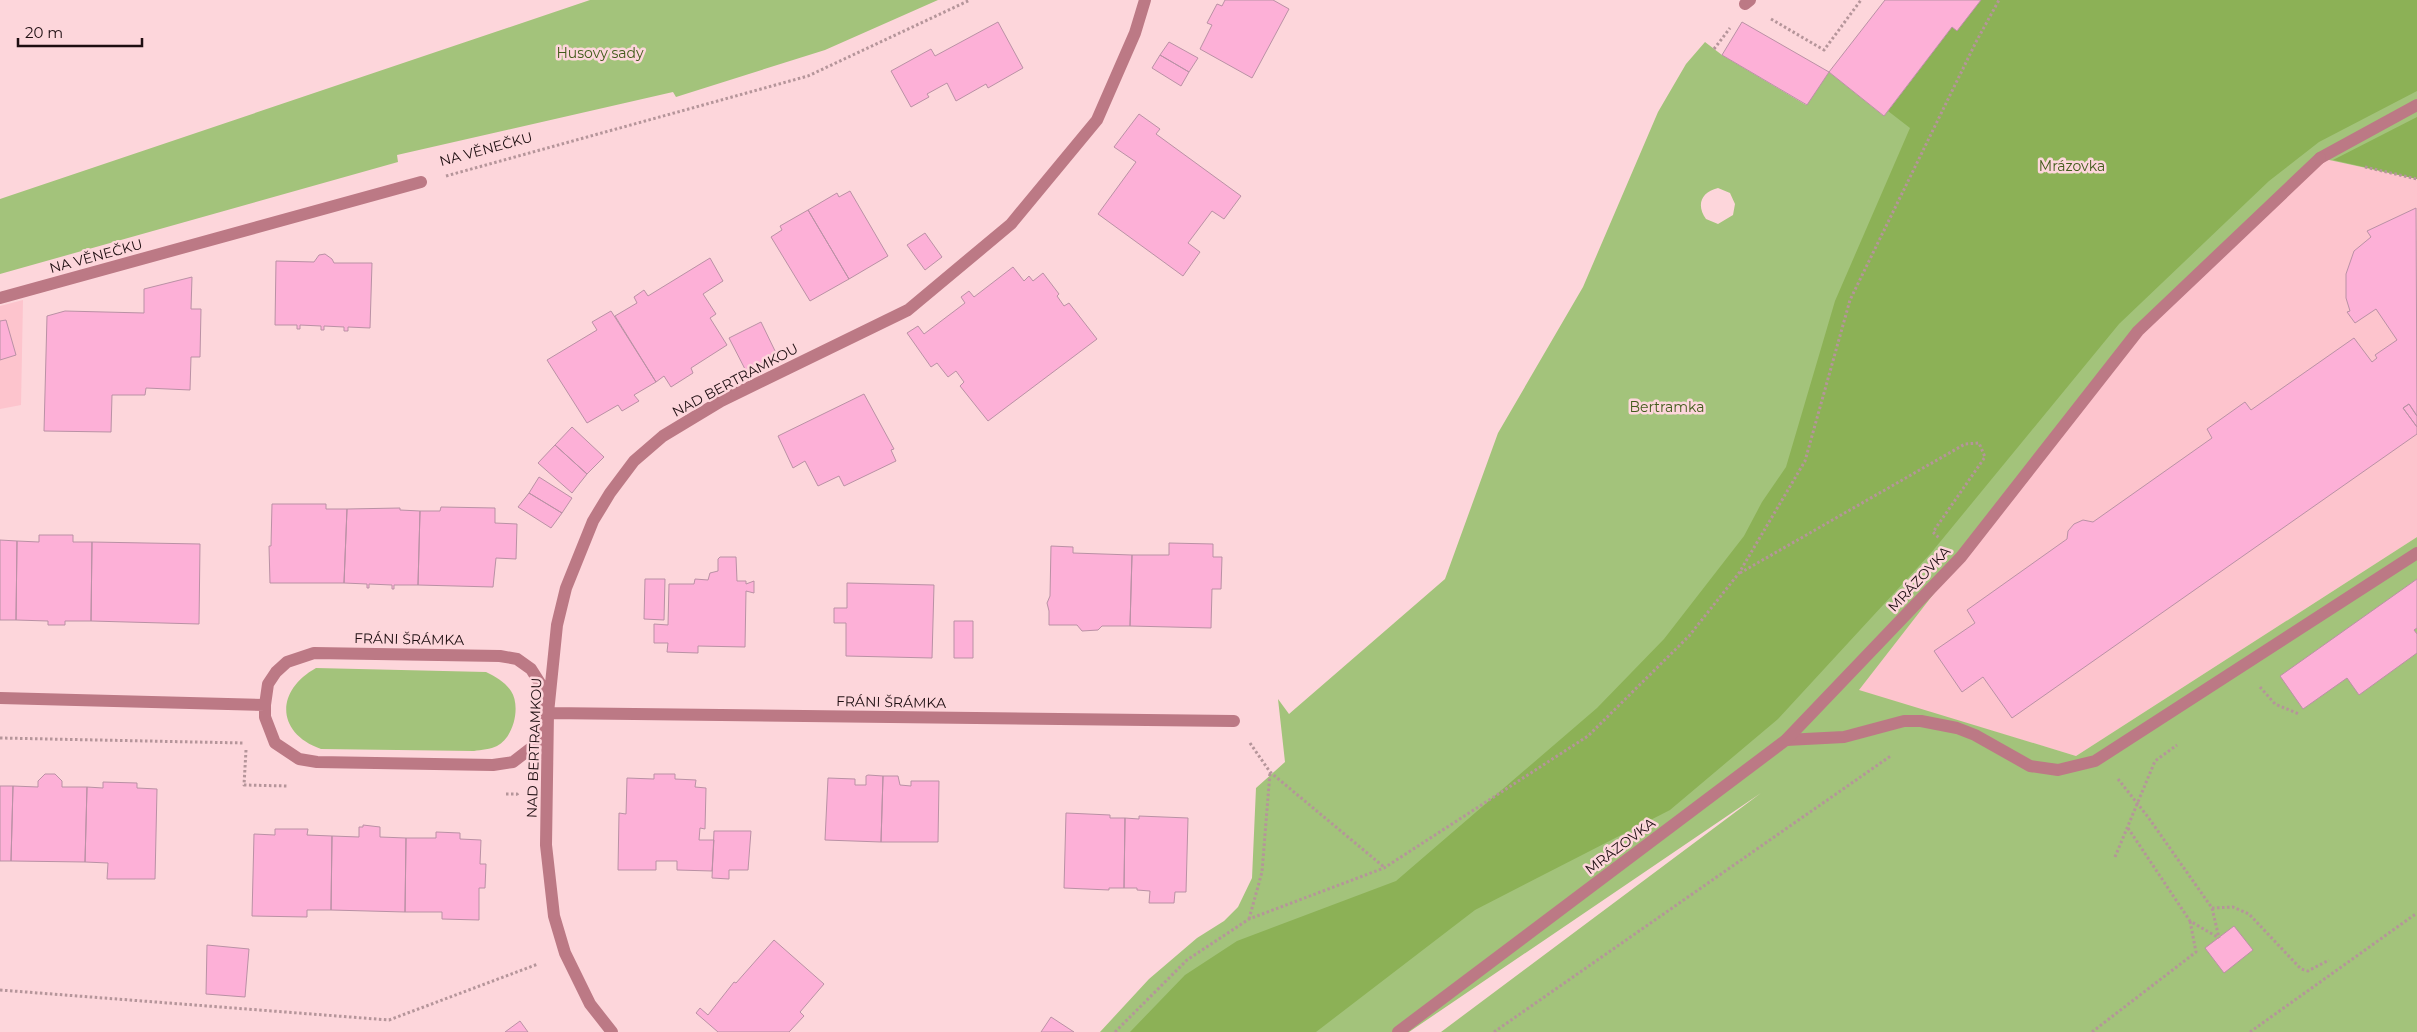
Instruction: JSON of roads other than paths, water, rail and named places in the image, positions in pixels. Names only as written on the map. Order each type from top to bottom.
[{"type":"street","name":"NAD BERTRAMKOU","points":[[612,1032],[590,1004],[565,953],[554,916],[548,870],[546,812],[548,712],[557,625],[566,588],[593,521],[610,493],[634,461],[663,436],[699,413],[908,310],[1010,224],[1097,120],[1135,33],[1145,0]]},
{"type":"street","name":"MRÁZOVKA","points":[[1398,1032],[1786,740],[1961,557],[2138,331],[2320,158],[2417,104]]},
{"type":"street","name":"NA VĚNEČKU","points":[[0,298],[421,182]]},
{"type":"street","points":[[1786,740],[1844,737],[1889,724],[1921,722],[1957,728],[1975,734],[2030,766],[2058,770],[2095,761],[2417,552]]},
{"type":"street","name":"FRÁNI ŠRÁMKA","points":[[314,653],[500,656],[517,659],[530,669],[543,688],[548,712],[535,746],[513,762],[493,765],[317,762],[299,758],[276,743],[265,717],[265,705],[268,684],[276,672],[287,662],[314,653]]},
{"type":"street","points":[[0,698],[265,705]]},
{"type":"street","name":"FRÁNI ŠRÁMKA","points":[[548,712],[1234,722]]},
{"type":"park label","name":"Husovy sady","points":[[600,53]]},
{"type":"park label","name":"Mrázovka","points":[[2072,166]]},
{"type":"park label","name":"Bertramka","points":[[1667,407]]}]
